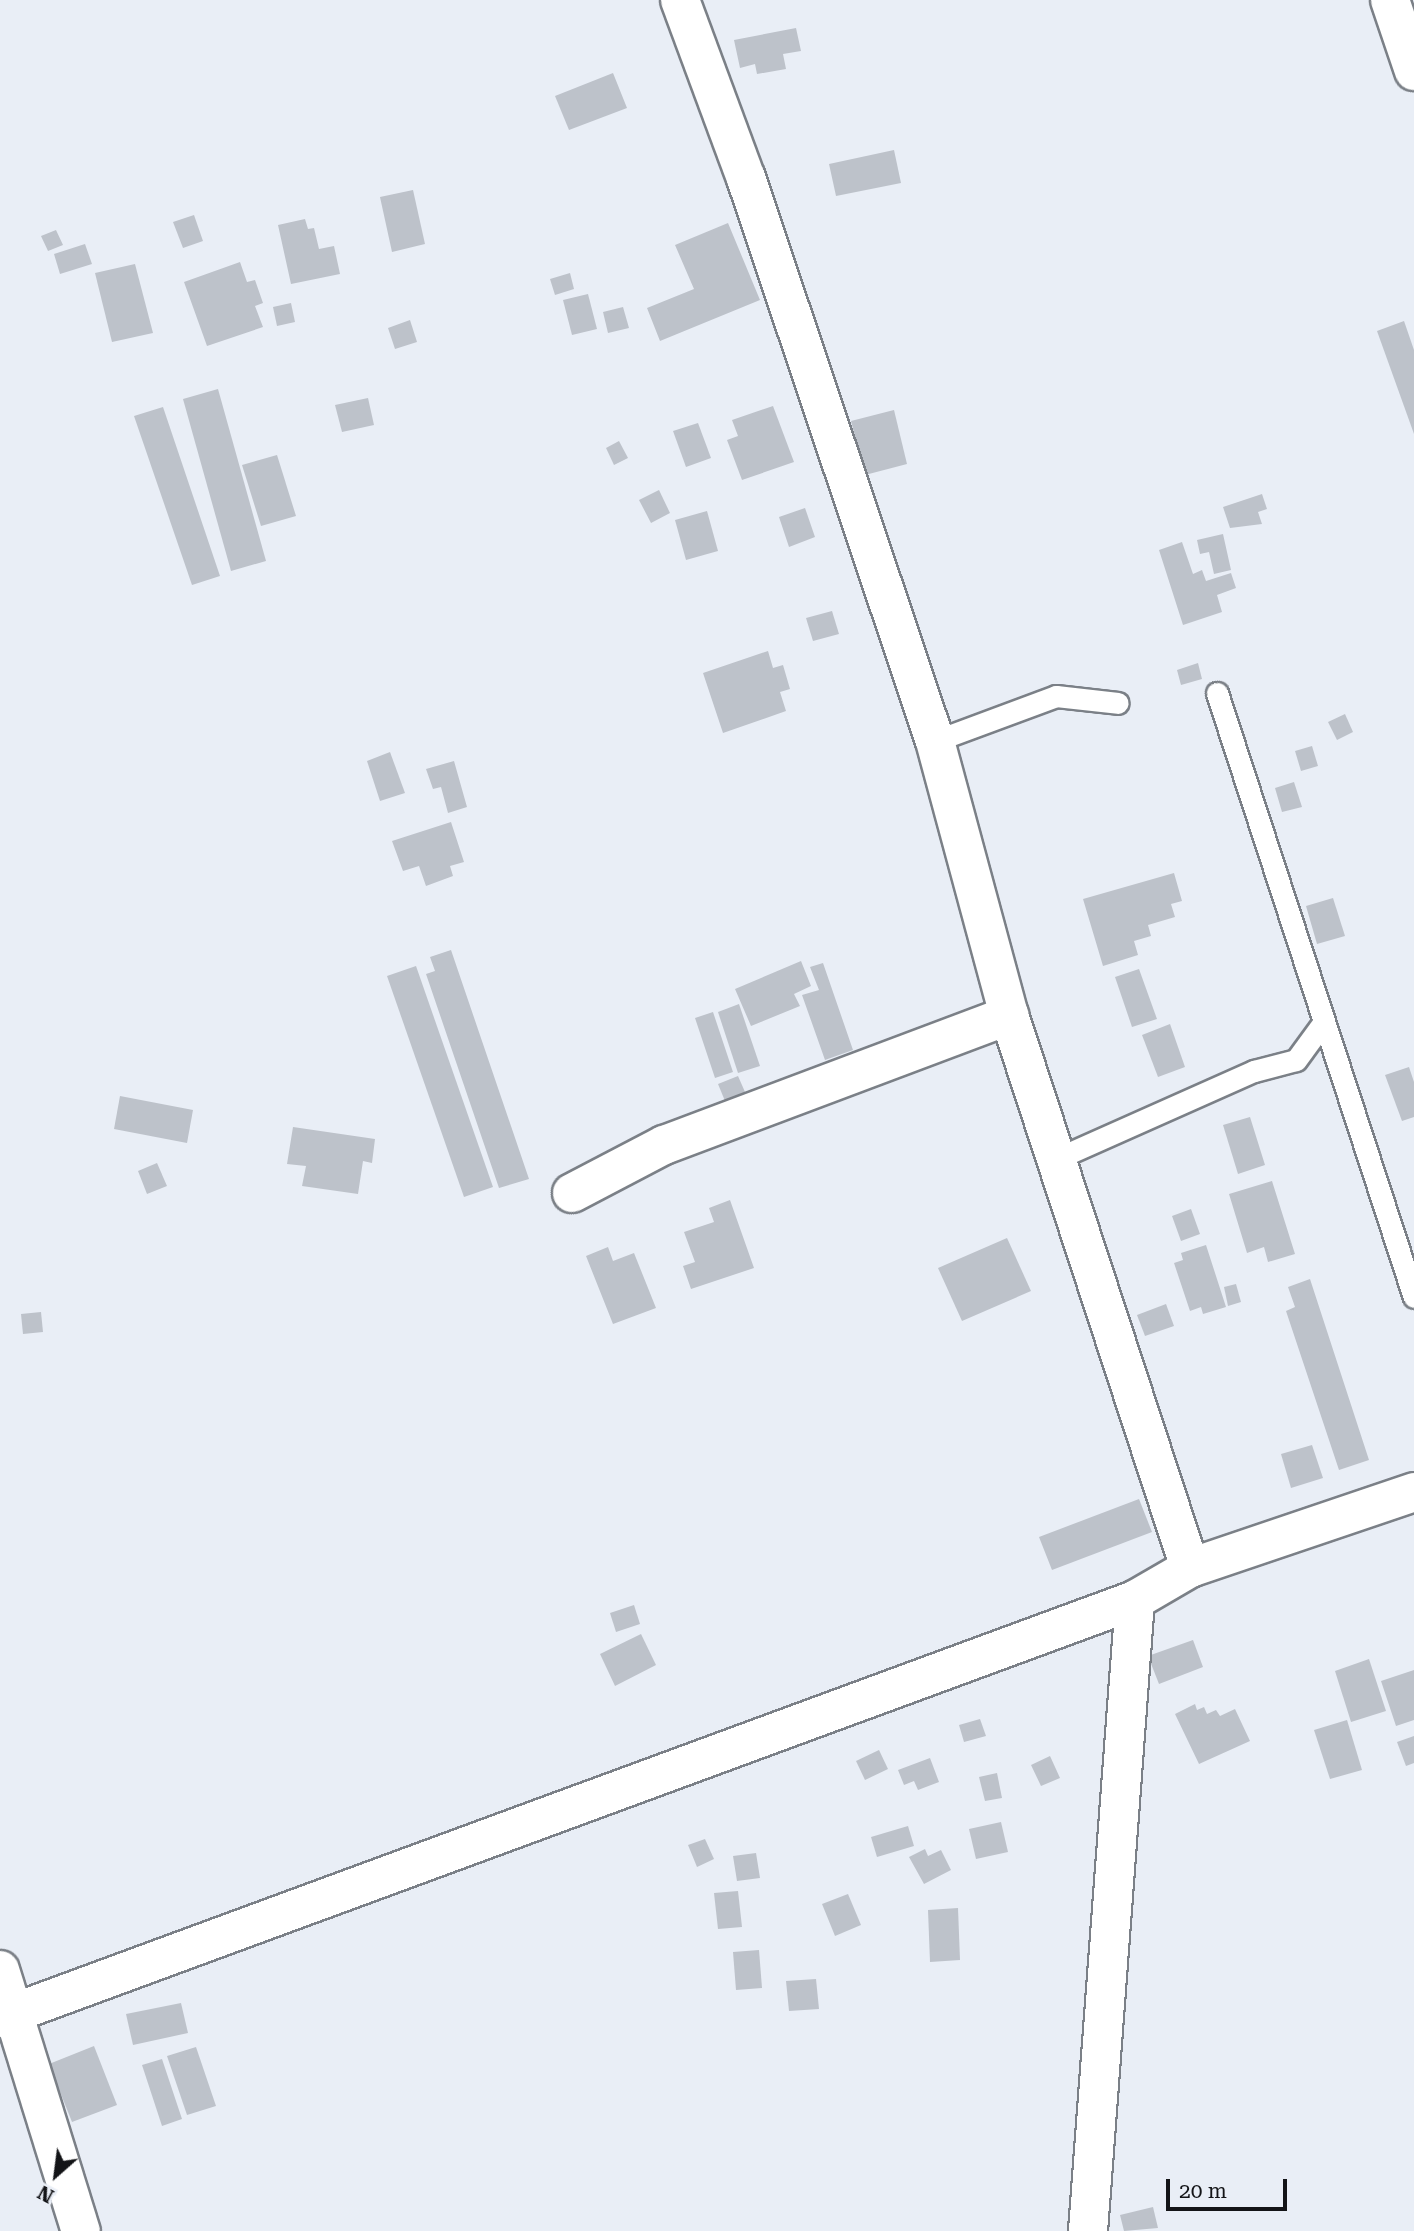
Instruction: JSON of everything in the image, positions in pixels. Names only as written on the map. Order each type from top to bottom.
[{"type":"street","points":[[680,0],[746,178],[935,741],[1009,1015],[1190,1568]]},
{"type":"street","points":[[1390,0],[1414,71]]},
{"type":"street","points":[[572,1193],[664,1145],[1009,1015]]},
{"type":"street","points":[[8,2015],[1135,1600],[1190,1568],[1414,1492]]},
{"type":"street","points":[[1088,2231],[1135,1600]]},
{"type":"street","points":[[0,1970],[8,2015],[81,2231]]},
{"type":"lane","points":[[1217,693],[1414,1297]]},
{"type":"lane","points":[[935,741],[1056,696],[1118,703]]},
{"type":"lane","points":[[1056,1158],[1254,1071],[1296,1060],[1323,1023]]},
{"type":"building","points":[[796,28],[801,51],[783,54],[786,69],[757,74],[755,64],[740,68],[734,40]]},
{"type":"building","points":[[613,73],[627,108],[569,130],[555,96]]},
{"type":"building","points":[[894,150],[901,183],[836,196],[829,164]]},
{"type":"building","points":[[413,190],[425,244],[392,252],[380,197]]},
{"type":"building","points":[[194,215],[203,241],[183,248],[173,222]]},
{"type":"building","points":[[305,219],[308,229],[314,228],[319,249],[334,246],[340,274],[291,284],[278,225]]},
{"type":"building","points":[[728,223],[760,300],[660,341],[647,308],[694,289],[675,245]]},
{"type":"building","points":[[56,230],[63,245],[48,251],[41,236]]},
{"type":"building","points":[[85,244],[92,264],[60,274],[54,254]]},
{"type":"building","points":[[240,262],[247,282],[255,280],[263,303],[255,306],[263,327],[207,346],[184,282]]},
{"type":"building","points":[[135,264],[153,333],[112,342],[95,273]]},
{"type":"building","points":[[570,273],[574,289],[555,295],[550,279]]},
{"type":"building","points":[[588,294],[597,329],[572,335],[563,300]]},
{"type":"building","points":[[291,303],[295,322],[277,326],[273,307]]},
{"type":"building","points":[[623,307],[629,328],[608,333],[603,312]]},
{"type":"building","points":[[410,320],[417,342],[395,349],[388,328]]},
{"type":"building","points":[[1404,321],[1414,350],[1414,434],[1377,331]]},
{"type":"building","points":[[218,389],[266,561],[231,571],[183,399]]},
{"type":"building","points":[[368,398],[374,425],[342,432],[335,405]]},
{"type":"building","points":[[773,406],[794,462],[742,480],[727,440],[738,436],[732,420]]},
{"type":"building","points":[[163,407],[220,576],[192,585],[134,416]]},
{"type":"building","points":[[894,410],[907,464],[865,475],[851,421]]},
{"type":"building","points":[[698,423],[711,458],[686,467],[673,431]]},
{"type":"building","points":[[619,441],[628,458],[614,465],[606,448]]},
{"type":"building","points":[[277,455],[296,516],[261,526],[242,465]]},
{"type":"building","points":[[659,490],[670,513],[651,523],[639,500]]},
{"type":"building","points":[[1262,494],[1267,509],[1258,512],[1262,524],[1230,528],[1223,507]]},
{"type":"building","points":[[805,508],[815,537],[789,547],[779,517]]},
{"type":"building","points":[[707,511],[718,551],[686,560],[675,520]]},
{"type":"building","points":[[1223,534],[1231,570],[1214,574],[1209,552],[1200,554],[1197,540]]},
{"type":"building","points":[[1182,542],[1193,574],[1202,570],[1206,581],[1231,573],[1236,588],[1217,595],[1222,612],[1183,625],[1159,550]]},
{"type":"building","points":[[832,611],[839,634],[813,641],[806,618]]},
{"type":"building","points":[[768,651],[773,668],[783,665],[790,689],[780,692],[786,711],[723,733],[703,673]]},
{"type":"building","points":[[1198,663],[1202,679],[1181,685],[1177,670]]},
{"type":"building","points":[[1345,714],[1353,732],[1337,740],[1328,722]]},
{"type":"building","points":[[1312,746],[1318,766],[1301,771],[1295,751]]},
{"type":"building","points":[[390,752],[405,793],[380,801],[367,761]]},
{"type":"building","points":[[454,761],[467,807],[448,813],[441,787],[433,789],[426,769]]},
{"type":"building","points":[[1294,782],[1302,807],[1282,812],[1275,788]]},
{"type":"building","points":[[451,822],[464,862],[450,866],[453,876],[426,886],[419,866],[403,871],[392,841]]},
{"type":"building","points":[[1174,873],[1182,901],[1171,904],[1175,917],[1148,925],[1151,936],[1134,941],[1138,955],[1103,966],[1083,899]]},
{"type":"building","points":[[1333,898],[1345,936],[1317,944],[1306,906]]},
{"type":"building","points":[[451,950],[529,1179],[499,1188],[426,974],[435,971],[430,957]]},
{"type":"building","points":[[801,961],[811,986],[794,994],[800,1006],[751,1026],[735,989]]},
{"type":"building","points":[[823,963],[853,1050],[825,1060],[802,995],[819,990],[810,967]]},
{"type":"building","points":[[416,966],[493,1187],[464,1197],[387,976]]},
{"type":"building","points":[[1139,969],[1157,1019],[1132,1027],[1115,977]]},
{"type":"building","points":[[739,1004],[760,1066],[738,1073],[718,1012]]},
{"type":"building","points":[[713,1012],[733,1072],[715,1078],[695,1018]]},
{"type":"building","points":[[1170,1024],[1185,1067],[1158,1077],[1142,1035]]},
{"type":"building","points":[[1409,1067],[1414,1082],[1414,1117],[1402,1121],[1385,1075]]},
{"type":"building","points":[[738,1076],[745,1092],[725,1101],[718,1084]]},
{"type":"building","points":[[120,1096],[193,1110],[187,1143],[114,1129]]},
{"type":"building","points":[[1250,1117],[1265,1165],[1238,1174],[1223,1125]]},
{"type":"building","points":[[293,1127],[375,1139],[372,1163],[363,1161],[358,1194],[302,1186],[306,1166],[287,1164]]},
{"type":"building","points":[[157,1163],[167,1186],[147,1194],[138,1171]]},
{"type":"building","points":[[1272,1181],[1295,1254],[1268,1262],[1264,1247],[1247,1253],[1229,1194]]},
{"type":"building","points":[[730,1200],[754,1268],[691,1289],[683,1266],[695,1262],[684,1232],[714,1222],[709,1208]]},
{"type":"building","points":[[1191,1209],[1200,1234],[1181,1241],[1172,1216]]},
{"type":"building","points":[[1007,1238],[1031,1291],[962,1321],[938,1268]]},
{"type":"building","points":[[1206,1245],[1226,1307],[1203,1314],[1201,1307],[1190,1311],[1174,1263],[1183,1260],[1181,1253]]},
{"type":"building","points":[[608,1247],[613,1261],[634,1253],[656,1308],[613,1324],[586,1256]]},
{"type":"building","points":[[1310,1279],[1369,1460],[1339,1470],[1286,1311],[1295,1307],[1288,1287]]},
{"type":"building","points":[[1236,1284],[1241,1302],[1228,1306],[1224,1287]]},
{"type":"building","points":[[1166,1304],[1174,1326],[1145,1336],[1137,1315]]},
{"type":"building","points":[[41,1312],[43,1332],[23,1334],[21,1314]]},
{"type":"building","points":[[1312,1445],[1323,1478],[1291,1488],[1281,1454]]},
{"type":"building","points":[[1139,1499],[1152,1532],[1052,1570],[1039,1537]]},
{"type":"building","points":[[634,1605],[640,1624],[616,1632],[610,1613]]},
{"type":"building","points":[[641,1634],[656,1665],[615,1686],[600,1654]]},
{"type":"building","points":[[1193,1640],[1203,1667],[1159,1684],[1148,1656]]},
{"type":"building","points":[[1369,1659],[1386,1711],[1351,1722],[1335,1671]]},
{"type":"building","points":[[1414,1670],[1414,1720],[1396,1726],[1381,1681]]},
{"type":"building","points":[[1195,1704],[1197,1710],[1204,1707],[1207,1714],[1216,1710],[1220,1716],[1235,1709],[1250,1741],[1199,1764],[1175,1714]]},
{"type":"building","points":[[980,1719],[986,1736],[964,1742],[959,1725]]},
{"type":"building","points":[[1347,1720],[1362,1770],[1330,1779],[1314,1730]]},
{"type":"building","points":[[1414,1736],[1414,1763],[1406,1766],[1397,1742]]},
{"type":"building","points":[[879,1750],[888,1769],[865,1780],[856,1761]]},
{"type":"building","points":[[1050,1756],[1060,1778],[1041,1786],[1031,1765]]},
{"type":"building","points":[[930,1758],[939,1782],[918,1790],[914,1781],[904,1785],[898,1770]]},
{"type":"building","points":[[997,1773],[1002,1798],[985,1801],[979,1777]]},
{"type":"building","points":[[1001,1822],[1008,1852],[976,1859],[969,1829]]},
{"type":"building","points":[[908,1826],[914,1846],[877,1857],[871,1837]]},
{"type":"building","points":[[705,1839],[714,1859],[697,1867],[688,1845]]},
{"type":"building","points":[[925,1849],[928,1856],[941,1850],[951,1870],[924,1884],[909,1857]]},
{"type":"building","points":[[756,1853],[760,1878],[737,1881],[733,1856]]},
{"type":"building","points":[[738,1891],[742,1927],[718,1929],[714,1893]]},
{"type":"building","points":[[848,1894],[861,1925],[835,1936],[822,1904]]},
{"type":"building","points":[[958,1908],[960,1960],[930,1962],[928,1910]]},
{"type":"building","points":[[759,1950],[762,1988],[736,1990],[733,1952]]},
{"type":"building","points":[[816,1979],[819,2009],[789,2011],[786,1981]]},
{"type":"building","points":[[181,2003],[188,2033],[133,2045],[126,2014]]},
{"type":"building","points":[[94,2046],[117,2105],[72,2122],[49,2064]]},
{"type":"building","points":[[196,2047],[216,2106],[187,2115],[167,2056]]},
{"type":"building","points":[[162,2059],[182,2119],[162,2126],[142,2065]]},
{"type":"building","points":[[1153,2207],[1158,2228],[1124,2231],[1120,2215]]}]
